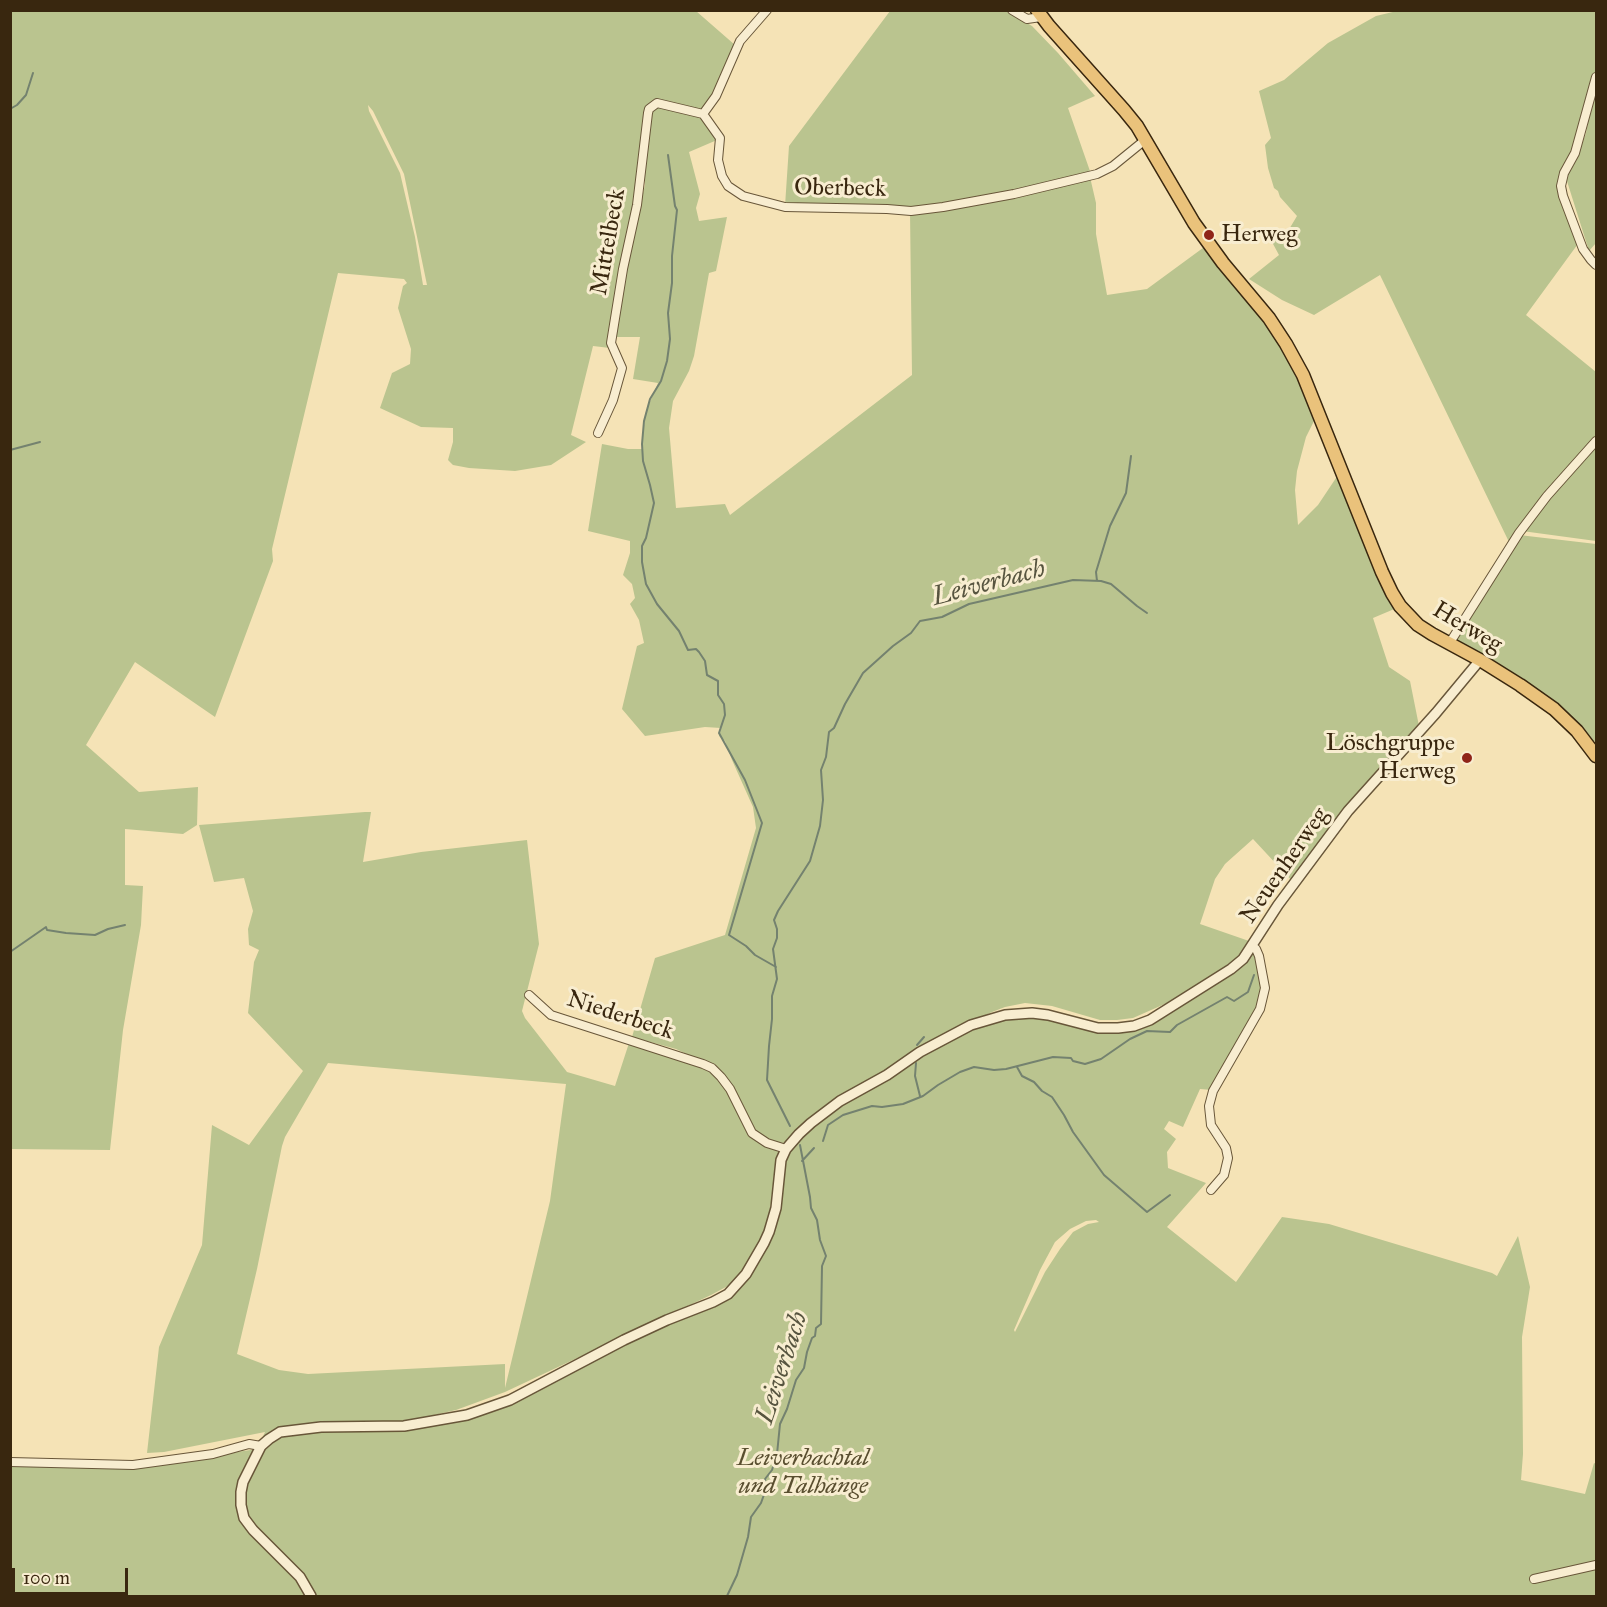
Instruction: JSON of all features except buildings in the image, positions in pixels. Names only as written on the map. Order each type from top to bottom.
[{"type":"main road","name":"Herweg","points":[[1039,14],[1124,110],[1145,140],[1199,230],[1223,264],[1269,318],[1286,344],[1303,375],[1382,572],[1400,606],[1418,625],[1480,660],[1554,709],[1591,742],[1596,756]]},
{"type":"street","points":[[702,114],[716,96],[740,41],[767,10]]},
{"type":"street","points":[[1012,10],[1027,19],[1039,14]]},
{"type":"street","points":[[1596,77],[1575,153],[1564,173],[1561,186],[1583,249],[1596,265]]},
{"type":"street","name":"Mittelbeck","points":[[598,433],[613,400],[622,368],[611,343],[623,268],[637,205],[648,113],[657,103],[702,114]]},
{"type":"street","name":"Oberbeck","points":[[702,114],[720,138],[718,160],[722,176],[728,186],[743,196],[785,207],[911,211],[970,203],[1097,174],[1113,166],[1145,140]]},
{"type":"street","points":[[1449,644],[1519,532],[1547,496],[1596,441]]},
{"type":"street","name":"Neuenherweg","points":[[1211,1190],[1224,1175],[1228,1158],[1226,1148],[1211,1125],[1209,1106],[1213,1091],[1260,1009],[1265,988],[1259,956],[1252,946],[1278,905],[1348,811],[1480,660]]},
{"type":"street","points":[[310,1596],[300,1577],[244,1518],[241,1504],[243,1482],[261,1446],[269,1438],[280,1432],[321,1427],[404,1426],[466,1415],[510,1400],[624,1340],[713,1302],[728,1294],[738,1284],[753,1264],[764,1243],[776,1208],[781,1160],[786,1149],[811,1123],[840,1101],[886,1075],[920,1052],[971,1025],[1005,1015],[1032,1013],[1048,1015],[1098,1028],[1134,1026],[1160,1014],[1231,969],[1243,959],[1252,946]]},
{"type":"street","name":"Niederbeck","points":[[529,995],[551,1015],[712,1068],[730,1089],[752,1133],[767,1143],[786,1149]]},
{"type":"street","points":[[10,1462],[133,1465],[213,1454],[249,1444],[261,1446]]},
{"type":"street","points":[[1534,1578],[1596,1565]]},
{"type":"green space","name":"Leiverbachtal und Talhänge","points":[[11,11],[696,11],[735,45],[715,95],[703,112],[671,104],[656,103],[704,117],[712,129],[717,140],[689,152],[700,194],[696,208],[699,221],[727,217],[716,271],[709,273],[694,356],[689,371],[673,401],[669,428],[676,508],[725,504],[730,515],[912,375],[910,211],[971,204],[1090,177],[1096,203],[1096,234],[1107,295],[1147,289],[1207,245],[1285,344],[1317,415],[1306,437],[1297,471],[1295,490],[1298,525],[1318,505],[1340,472],[1385,584],[1399,607],[1373,618],[1389,667],[1410,681],[1419,726],[1342,810],[1292,881],[1253,839],[1225,864],[1215,879],[1200,924],[1249,941],[1229,966],[1167,1003],[1133,1018],[1100,1020],[1052,1006],[1025,1003],[992,1012],[951,1032],[954,1037],[993,1020],[1024,1015],[1098,1030],[1117,1032],[1135,1030],[1152,1023],[1206,989],[1255,954],[1258,958],[1264,989],[1259,1009],[1212,1090],[1200,1089],[1183,1127],[1169,1121],[1164,1129],[1176,1139],[1167,1152],[1168,1168],[1206,1183],[1167,1227],[1236,1282],[1282,1217],[1329,1224],[1497,1276],[1518,1236],[1530,1287],[1522,1337],[1523,1454],[1521,1480],[1585,1494],[1594,1463],[1596,1464],[1596,1596],[11,1596],[11,1464],[131,1468],[257,1449],[265,1432],[164,1452],[147,1453],[159,1347],[202,1245],[212,1125],[249,1145],[303,1071],[248,1013],[254,962],[259,950],[249,945],[248,929],[253,911],[244,878],[214,882],[199,825],[371,812],[363,862],[421,852],[527,840],[539,944],[522,1011],[567,1072],[615,1086],[629,1043],[698,1064],[711,1070],[728,1090],[751,1137],[779,1152],[766,1233],[737,1281],[505,1392],[456,1410],[403,1422],[321,1422],[322,1430],[404,1429],[457,1420],[511,1404],[666,1323],[716,1304],[730,1296],[751,1273],[771,1234],[779,1205],[785,1159],[792,1145],[786,1141],[783,1143],[768,1141],[754,1133],[732,1086],[714,1067],[676,1049],[632,1037],[655,958],[725,935],[756,828],[753,807],[725,741],[719,736],[721,728],[705,727],[645,736],[622,709],[637,646],[644,643],[639,620],[630,604],[635,598],[632,584],[623,575],[630,553],[630,541],[588,531],[602,444],[642,449],[646,411],[658,383],[633,379],[640,337],[614,337],[613,335],[625,268],[645,185],[645,149],[654,104],[647,111],[636,205],[622,268],[610,348],[593,346],[571,435],[586,442],[551,465],[515,471],[453,465],[448,460],[453,442],[453,428],[421,427],[380,408],[392,373],[410,364],[411,349],[398,308],[403,286],[407,283],[404,279],[338,273],[272,549],[273,561],[215,717],[135,662],[86,745],[139,792],[198,787],[197,825],[183,834],[125,829],[125,885],[143,886],[141,925],[123,1030],[110,1150],[11,1149]],"holes":[[[368,105],[404,174],[427,285],[423,285],[415,237],[400,173]],[[328,1063],[566,1084],[550,1201],[505,1388],[505,1364],[308,1374],[279,1370],[237,1354],[285,1137]],[[1086,1221],[1099,1222],[1088,1224],[1073,1232],[1060,1249],[1045,1272],[1015,1332],[1040,1270],[1055,1242],[1070,1229]],[[245,1503],[255,1528],[301,1574],[297,1575],[250,1532],[242,1520],[238,1505]]]},
{"type":"green space","points":[[890,11],[1007,11],[1032,26],[1095,96],[1068,108],[1091,174],[1014,193],[911,209],[785,206],[789,146]]},
{"type":"green space","points":[[1397,11],[1596,11],[1596,73],[1582,134],[1562,177],[1583,237],[1526,315],[1596,372],[1596,438],[1509,542],[1380,275],[1314,315],[1282,300],[1249,279],[1279,255],[1272,242],[1288,231],[1297,216],[1274,188],[1265,145],[1271,138],[1259,91],[1284,80],[1328,43],[1376,16]]},
{"type":"green space","points":[[1596,80],[1596,243],[1589,251],[1566,178],[1586,133]]},
{"type":"green space","points":[[1596,444],[1596,541],[1522,531],[1548,497]]},
{"type":"green space","points":[[1519,535],[1596,544],[1596,742],[1585,738],[1451,643]]},
{"type":"waterway","points":[[10,109],[26,95],[33,73]]},
{"type":"waterway","points":[[668,155],[677,210],[668,313],[670,339],[661,381],[650,399],[644,421],[643,461],[654,503],[642,546],[642,562],[646,584],[657,604],[679,631],[688,650],[696,649],[699,652],[705,661],[707,675],[718,681],[718,695],[724,704],[725,715],[719,733],[745,780],[762,823],[729,935],[755,955],[776,967]]},
{"type":"waterway","points":[[10,450],[40,442]]},
{"type":"waterway","points":[[1097,581],[1096,572],[1110,526],[1126,493],[1131,456]]},
{"type":"waterway","name":"Leiverbach","points":[[790,1126],[767,1080],[772,996],[777,979],[773,949],[777,929],[774,920],[810,861],[820,826],[823,800],[821,770],[826,757],[829,732],[834,728],[863,673],[911,633],[920,621],[942,617],[969,604],[1073,580],[1101,581],[1111,584],[1147,613]]},
{"type":"waterway","points":[[10,952],[46,927],[47,930],[95,935],[125,925]]},
{"type":"waterway","points":[[823,1141],[828,1125],[843,1115],[872,1106],[903,1104],[923,1096],[960,1072],[974,1067],[1006,1069],[1053,1057],[1071,1058],[1073,1061],[1085,1064],[1101,1059],[1130,1039],[1147,1031],[1170,1032],[1177,1025],[1227,997],[1234,1001],[1248,992],[1254,975]]},
{"type":"waterway","points":[[917,1045],[924,1037]]},
{"type":"waterway","points":[[916,1063],[915,1076],[920,1096]]},
{"type":"waterway","points":[[1017,1067],[1022,1076],[1034,1082],[1052,1097],[1073,1132],[1104,1175],[1147,1212],[1170,1195]]},
{"type":"waterway","name":"Leiverbach","points":[[727,1596],[737,1575],[751,1517],[761,1503],[766,1489],[765,1479],[772,1470],[777,1454],[780,1424],[796,1380],[804,1368],[816,1328],[821,1324],[822,1266],[826,1256],[820,1240],[817,1220],[811,1208],[800,1145]]},
{"type":"waterway","points":[[802,1161],[814,1148]]},
{"type":"place","name":"Herweg","points":[[1209,235]]},
{"type":"place","name":"Löschgruppe Herweg","points":[[1467,758]]}]
